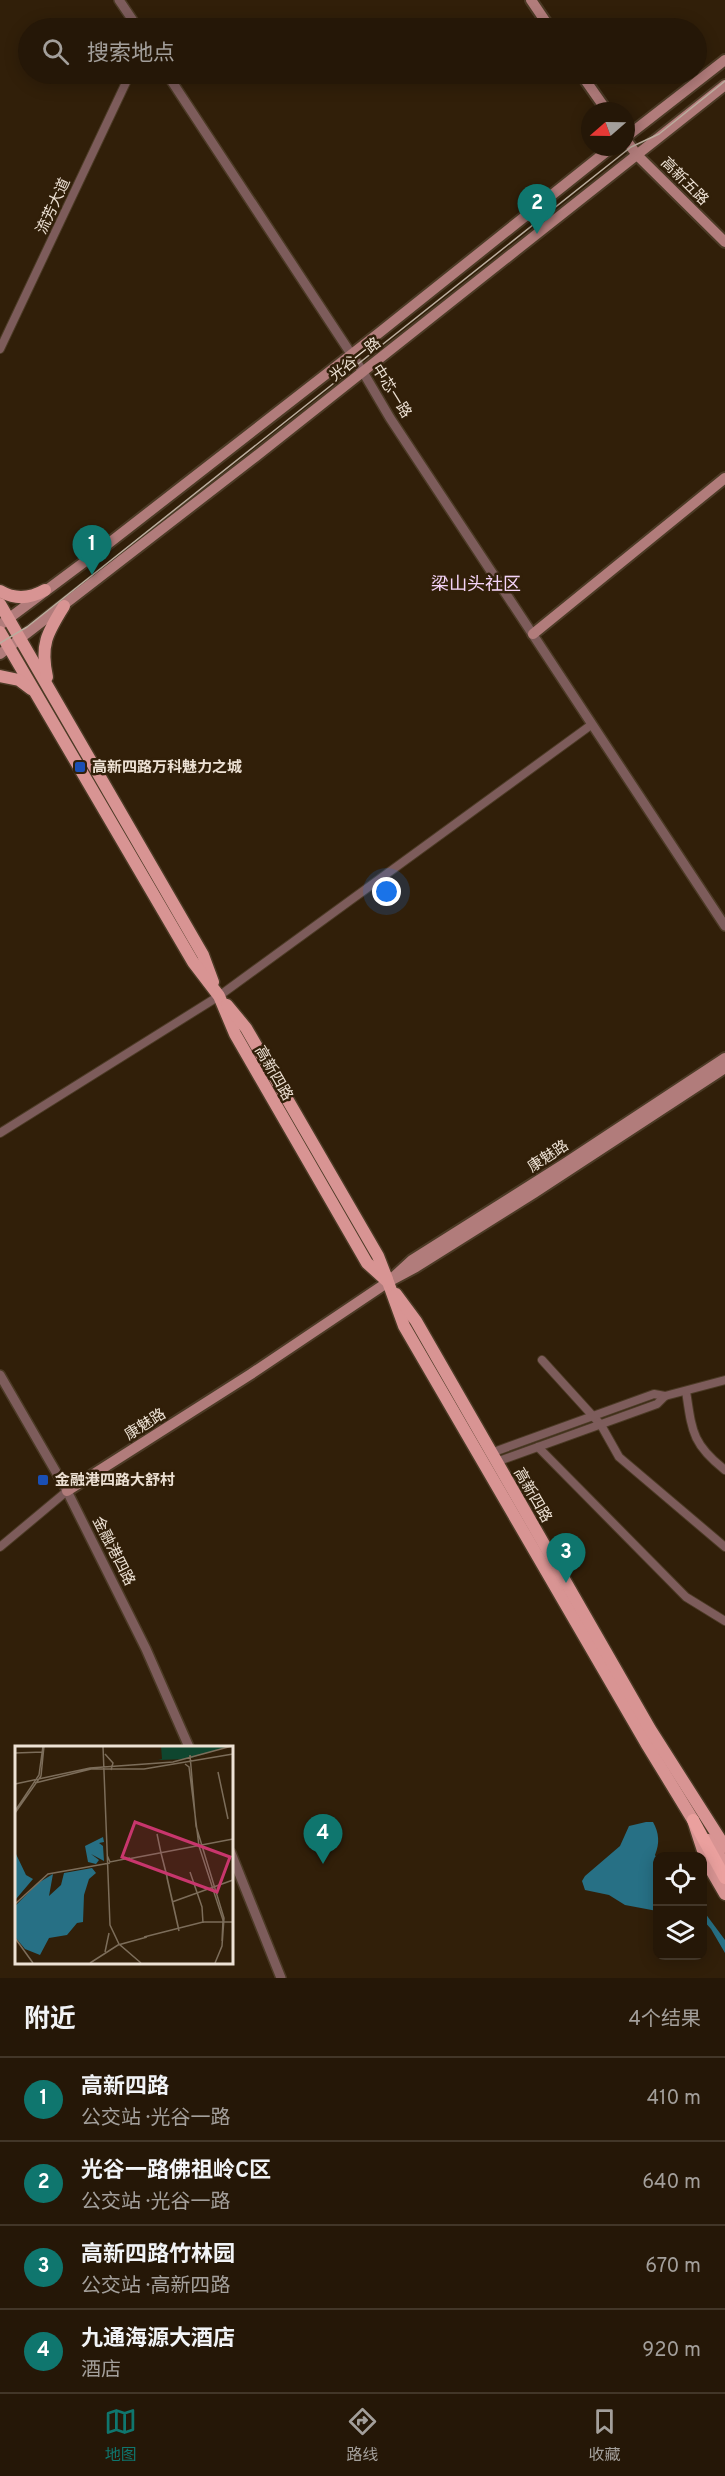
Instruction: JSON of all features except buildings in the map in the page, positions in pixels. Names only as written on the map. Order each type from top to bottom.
[{"type":"highway","points":[[693,1820],[725,1878]]},
{"type":"main road","points":[[531,0],[543,18]]},
{"type":"main road","points":[[707,74],[725,60]]},
{"type":"main road","points":[[588,84],[600,102]]},
{"type":"main road","points":[[635,131],[695,84]]},
{"type":"main road","name":"光谷一路","points":[[4,651],[363,372],[725,85]]},
{"type":"main road","name":"高新五路","points":[[635,152],[725,242]]},
{"type":"main road","name":"光谷一路","points":[[4,622],[95,555],[601,156]]},
{"type":"main road","points":[[535,636],[725,478]]},
{"type":"main road","points":[[535,636],[725,484]]},
{"type":"main road","points":[[0,591],[18,597],[34,596],[45,590]]},
{"type":"main road","name":"高新四路","points":[[0,604],[4,622],[21,639],[203,955],[235,1034],[367,1263],[388,1281],[416,1321],[650,1729],[725,1847]]},
{"type":"main road","points":[[56,698],[49,683],[44,653],[47,633],[64,606]]},
{"type":"main road","name":"高新四路","points":[[0,632],[4,651],[37,692],[193,962],[219,996]]},
{"type":"main road","points":[[0,676],[19,680],[37,692]]},
{"type":"main road","name":"康魅路","points":[[67,1491],[251,1374],[388,1281],[412,1260],[725,1058]]},
{"type":"main road","name":"康魅路","points":[[388,1281],[416,1267],[515,1205],[725,1068]]},
{"type":"main road","name":"高新四路","points":[[388,1281],[404,1326],[646,1743],[693,1820],[725,1864]]},
{"type":"main road","name":"高新四路","points":[[693,1820],[707,1863],[725,1894]]},
{"type":"street","points":[[119,0],[131,18]]},
{"type":"street","name":"流芳大道","points":[[0,349],[125,84]]},
{"type":"street","name":"中芯一路","points":[[174,84],[591,725],[725,926]]},
{"type":"street","points":[[0,1133],[219,996],[591,725]]},
{"type":"street","points":[[542,1360],[594,1416],[619,1457],[725,1547]]},
{"type":"street","name":"金融港四路","points":[[0,1375],[67,1491],[146,1648],[189,1746]]},
{"type":"street","points":[[494,1458],[594,1416],[654,1394],[664,1396],[725,1380]]},
{"type":"street","points":[[687,1391],[694,1436],[712,1460],[725,1470]]},
{"type":"street","points":[[494,1458],[538,1447],[601,1425],[657,1404],[664,1396]]},
{"type":"street","points":[[538,1447],[686,1597],[725,1621]]},
{"type":"street","points":[[0,1548],[67,1491]]},
{"type":"street","points":[[232,1856],[281,1978]]},
{"type":"water","points":[[653,1822],[657,1830],[658,1846],[656,1852],[653,1852],[653,1910],[625,1905],[609,1895],[585,1890],[582,1881],[620,1846],[629,1826]]},
{"type":"water","points":[[707,1916],[725,1940],[725,1953],[707,1924]]},
{"type":"tram line","points":[[0,643],[27,627],[631,147],[659,134],[725,81]]},
{"type":"place","name":"光谷一路佛祖岭C区","points":[[537,234]]},
{"type":"place","name":"高新四路","points":[[92,575]]},
{"type":"place","name":"高新四路万科魅力之城","points":[[80,767]]},
{"type":"place","name":"金融港四路大舒村","points":[[43,1480]]},
{"type":"place","name":"高新四路竹林园","points":[[566,1583]]},
{"type":"place","name":"九通海源大酒店","points":[[323,1864]]},
{"type":"district","name":"梁山头社区","points":[[476,584]]}]
